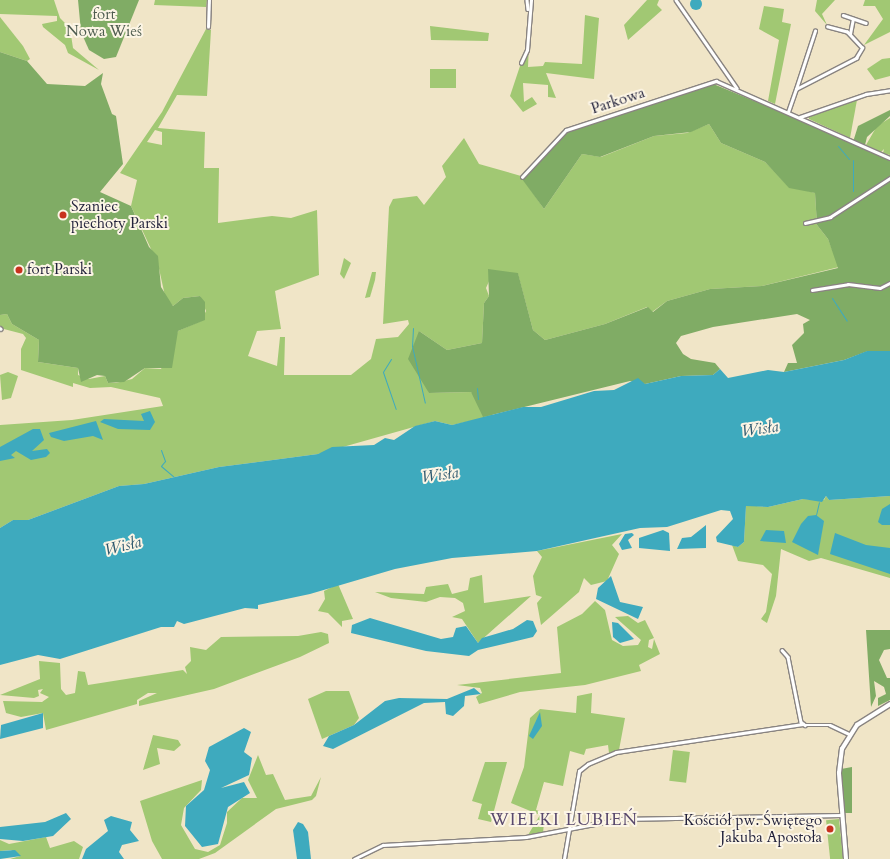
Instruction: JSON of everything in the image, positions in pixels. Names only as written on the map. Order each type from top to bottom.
[{"type":"main road","points":[[846,859],[839,764],[849,734],[864,720],[890,704]]},
{"type":"street","points":[[208,27],[209,0]]},
{"type":"street","points":[[521,63],[527,50],[527,0]]},
{"type":"street","points":[[528,9],[531,0]]},
{"type":"street","points":[[676,0],[738,89]]},
{"type":"street","points":[[843,15],[866,23]]},
{"type":"street","points":[[850,34],[854,19]]},
{"type":"street","points":[[796,89],[857,57],[862,46],[850,34],[828,27]]},
{"type":"street","points":[[788,112],[815,31]]},
{"type":"street","name":"Parkowa","points":[[522,177],[566,130],[712,82],[738,89],[890,158]]},
{"type":"street","points":[[800,117],[866,94],[890,90]]},
{"type":"street","points":[[805,223],[830,217],[890,178]]},
{"type":"street","points":[[812,290],[848,284],[880,288],[890,283]]},
{"type":"street","points":[[782,650],[788,657],[803,724]]},
{"type":"street","points":[[564,859],[568,829],[580,771],[604,755],[803,724],[830,725],[849,734]]},
{"type":"street","points":[[354,859],[383,845],[473,842],[568,829],[633,818],[842,815]]},
{"type":"green space","points":[[0,0],[54,0],[60,18],[70,28],[73,48],[99,70],[68,53],[65,45],[43,27],[42,24],[57,21],[57,16],[0,14]]},
{"type":"green space","name":"fort Nowa Wieś","points":[[78,0],[139,0],[116,57],[104,59],[89,50],[81,32]]},
{"type":"green space","points":[[155,0],[207,0],[206,7],[154,5]]},
{"type":"green space","points":[[647,0],[659,0],[657,5],[662,10],[628,40],[624,25]]},
{"type":"green space","points":[[817,0],[835,0],[822,14],[827,25],[815,11]]},
{"type":"green space","points":[[865,0],[890,0],[890,32],[864,45],[883,19],[875,6],[863,6]]},
{"type":"green space","points":[[764,6],[784,9],[782,22],[791,24],[775,104],[768,101],[779,40],[759,29]]},
{"type":"green space","points":[[585,15],[599,18],[594,79],[546,73],[556,98],[548,97],[548,85],[523,83],[524,102],[532,97],[537,104],[523,112],[510,96],[527,45],[529,44],[528,67],[543,66],[545,62],[582,64]]},
{"type":"green space","points":[[0,17],[23,46],[30,59],[27,61],[0,52]]},
{"type":"green space","points":[[430,26],[489,33],[488,41],[431,40]]},
{"type":"green space","points":[[206,29],[211,30],[207,96],[177,95],[158,128],[205,132],[204,168],[219,168],[218,223],[272,216],[291,218],[317,210],[319,275],[275,291],[281,329],[257,331],[248,356],[277,366],[280,337],[285,337],[284,375],[351,375],[371,359],[376,339],[398,337],[409,324],[408,320],[383,324],[389,207],[393,199],[417,196],[424,205],[446,177],[442,166],[464,138],[479,164],[521,176],[544,209],[582,154],[601,157],[654,136],[687,133],[709,124],[721,143],[765,162],[787,185],[815,193],[817,225],[828,239],[839,267],[762,286],[710,289],[667,301],[652,312],[647,307],[605,324],[545,340],[533,330],[518,274],[504,272],[490,279],[486,288],[489,296],[484,303],[482,343],[447,350],[419,331],[429,393],[471,392],[494,416],[452,425],[435,421],[318,454],[219,467],[144,484],[119,486],[28,520],[13,520],[0,528],[0,425],[72,420],[163,406],[160,398],[111,387],[90,388],[73,383],[73,387],[21,370],[21,349],[26,338],[23,334],[0,328],[0,315],[7,314],[12,324],[39,340],[38,362],[78,368],[78,375],[89,379],[105,376],[108,383],[116,383],[132,379],[145,368],[161,369],[178,331],[201,321],[206,311],[200,296],[183,298],[173,306],[165,296],[158,264],[131,206],[137,180],[120,173],[162,112]],"holes":[[[155,130],[162,132],[162,145],[147,142]]]},
{"type":"green space","points":[[0,52],[27,61],[47,84],[85,86],[103,73],[101,84],[112,114],[116,116],[123,164],[100,192],[131,206],[149,247],[158,256],[161,287],[173,306],[183,298],[200,296],[205,302],[205,320],[178,331],[172,368],[145,368],[124,382],[108,383],[105,376],[97,375],[81,382],[78,368],[38,362],[39,340],[12,324],[7,314],[0,315]]},
{"type":"green space","points":[[890,58],[890,76],[875,80],[867,69],[882,59]]},
{"type":"green space","points":[[430,69],[456,69],[456,88],[430,88]]},
{"type":"green space","points":[[711,83],[853,142],[858,126],[890,110],[890,116],[867,137],[864,149],[890,159],[890,351],[868,351],[844,360],[784,372],[788,363],[797,363],[792,345],[804,333],[803,324],[810,320],[797,314],[713,327],[681,336],[676,343],[683,354],[691,359],[715,363],[720,369],[713,375],[681,376],[645,384],[630,381],[483,417],[471,392],[429,393],[408,359],[419,331],[447,350],[482,343],[484,303],[489,296],[488,269],[518,273],[533,330],[545,340],[605,324],[648,307],[653,312],[667,301],[710,289],[762,286],[838,268],[828,239],[817,225],[815,193],[789,188],[765,162],[721,143],[709,124],[691,132],[654,136],[600,157],[582,154],[544,209],[522,179],[566,132]]},
{"type":"green space","points":[[857,100],[850,138],[809,119],[809,116]]},
{"type":"green space","points":[[890,118],[890,155],[883,153],[884,149],[881,152],[866,145],[877,126]]},
{"type":"green space","points":[[344,258],[351,263],[344,279],[340,274]]},
{"type":"green space","points":[[372,272],[376,272],[375,280],[370,297],[365,298]]},
{"type":"green space","points":[[8,372],[18,376],[11,398],[2,400],[0,375]]},
{"type":"green space","points":[[826,496],[829,500],[890,496],[890,578],[821,558],[809,561],[781,549],[776,596],[767,623],[761,619],[766,612],[772,574],[763,565],[738,561],[732,545],[738,547],[744,542],[746,505],[768,507],[803,499],[824,500]]},
{"type":"green space","points":[[622,534],[612,545],[619,554],[607,581],[591,585],[584,578],[579,592],[541,625],[537,603],[542,597],[536,595],[533,576],[542,557],[537,551]]},
{"type":"green space","points":[[482,575],[484,603],[531,596],[478,643],[462,619],[452,617],[465,611],[463,603],[455,598],[440,597],[426,602],[391,598],[375,592],[424,594],[426,587],[448,584],[452,594],[468,590],[470,578]]},
{"type":"green space","points":[[338,584],[353,619],[342,621],[342,627],[328,613],[318,611],[325,599],[324,591]]},
{"type":"green space","points":[[595,601],[605,610],[612,640],[623,646],[638,645],[641,640],[615,617],[628,616],[638,623],[645,620],[654,638],[649,640],[648,647],[652,649],[654,639],[660,654],[639,665],[641,671],[585,685],[520,692],[479,704],[476,697],[482,693],[480,688],[457,685],[561,673],[557,627],[582,614]]},
{"type":"green space","points":[[866,630],[890,630],[890,649],[884,650],[879,660],[887,678],[890,678],[890,700],[878,706],[878,698],[886,694],[884,687],[874,681],[876,696],[871,707]]},
{"type":"green space","points":[[321,632],[328,634],[329,643],[300,657],[214,689],[139,706],[139,701],[157,693],[148,693],[137,700],[137,704],[46,730],[43,713],[21,717],[6,713],[3,701],[42,702],[49,697],[40,693],[43,689],[38,690],[39,696],[34,698],[0,695],[40,679],[39,661],[60,663],[61,689],[66,695],[75,693],[78,671],[85,672],[88,685],[183,670],[187,674],[185,667],[191,661],[190,647],[206,650],[221,637],[298,636]]},
{"type":"green space","points":[[326,691],[349,691],[359,718],[354,725],[322,739],[308,699]]},
{"type":"green space","points":[[592,693],[591,713],[625,718],[619,750],[609,753],[608,745],[586,749],[584,755],[570,751],[563,786],[544,782],[536,810],[545,813],[543,833],[528,835],[540,815],[511,803],[524,767],[530,718],[540,709],[576,713],[577,696]]},
{"type":"green space","points":[[153,735],[178,740],[181,745],[174,751],[157,748],[160,764],[143,770]]},
{"type":"green space","points":[[673,750],[690,752],[686,783],[669,781]]},
{"type":"green space","points":[[258,755],[266,775],[273,774],[285,800],[311,796],[321,777],[316,796],[312,800],[276,809],[215,853],[199,859],[162,859],[152,841],[140,801],[202,780],[201,790],[184,808],[181,825],[195,849],[208,852],[220,845],[227,823],[227,812],[242,798],[257,798],[248,780]]},
{"type":"green space","points":[[485,762],[507,762],[491,822],[478,819],[482,804],[472,801]]},
{"type":"green space","points":[[852,767],[852,813],[843,813],[841,769]]},
{"type":"green space","points":[[839,819],[843,859],[830,859],[826,820]]},
{"type":"green space","points":[[46,837],[50,848],[74,841],[83,847],[79,859],[10,859],[20,856],[11,850],[0,851],[0,840],[9,844]]},
{"type":"water","points":[[696,-2],[700,0],[702,4],[700,8],[696,10],[692,8],[690,4],[692,0]]},
{"type":"water","name":"Wisła","points":[[867,351],[890,351],[890,496],[829,500],[826,496],[822,502],[803,499],[768,507],[746,506],[744,542],[738,547],[717,542],[716,537],[733,519],[730,511],[721,510],[667,527],[640,528],[537,551],[452,558],[395,569],[310,594],[258,605],[258,609],[245,608],[184,624],[177,621],[174,627],[161,627],[60,659],[38,655],[0,665],[0,528],[13,520],[28,520],[119,486],[144,484],[219,467],[318,454],[332,447],[374,445],[385,438],[394,440],[415,426],[435,421],[452,425],[523,407],[541,407],[594,391],[614,390],[638,378],[645,384],[681,376],[713,375],[720,369],[728,378],[768,370],[784,372],[844,360]]},
{"type":"water","points":[[150,411],[155,422],[150,430],[118,429],[100,422],[104,419],[144,421],[141,414]]},
{"type":"water","points":[[96,421],[103,440],[93,436],[64,441],[51,437],[49,433]]},
{"type":"water","points":[[33,429],[40,429],[44,440],[32,451],[47,449],[50,453],[46,457],[31,460],[16,451],[11,455],[15,458],[0,461],[0,447]]},
{"type":"water","points":[[890,504],[890,525],[882,525],[878,522],[882,509]]},
{"type":"water","points":[[816,515],[824,521],[818,555],[792,542],[801,524],[808,516]]},
{"type":"water","points":[[706,525],[706,548],[677,549],[682,538],[691,537]]},
{"type":"water","points":[[663,530],[669,533],[670,551],[639,548],[639,538]]},
{"type":"water","points":[[766,530],[784,531],[786,543],[760,541]]},
{"type":"water","points":[[632,533],[634,535],[628,540],[632,548],[622,550],[619,544],[625,534]]},
{"type":"water","points":[[835,533],[866,545],[890,548],[890,574],[830,554]]},
{"type":"water","points":[[611,576],[620,602],[643,607],[638,619],[596,599],[598,588]]},
{"type":"water","points":[[370,618],[441,639],[453,637],[456,628],[466,626],[478,643],[482,638],[513,629],[527,620],[533,621],[537,631],[533,637],[478,650],[469,656],[426,651],[351,633],[352,625]]},
{"type":"water","points":[[612,622],[618,623],[634,639],[620,643],[613,637]]},
{"type":"water","points":[[474,688],[481,694],[465,696],[464,706],[453,716],[446,714],[445,702],[424,703],[333,749],[323,746],[329,736],[354,725],[385,701],[399,698],[447,699]]},
{"type":"water","points":[[540,712],[542,726],[533,739],[529,736]]},
{"type":"water","points":[[43,713],[43,728],[0,739],[1,725]]},
{"type":"water","points":[[244,728],[251,732],[244,752],[252,758],[249,775],[221,788],[244,782],[250,793],[228,807],[218,844],[202,847],[185,826],[186,806],[204,790],[210,770],[205,761],[209,747]]},
{"type":"water","points":[[66,813],[71,819],[53,836],[23,841],[0,839],[0,827],[45,822]]},
{"type":"water","points":[[111,816],[132,822],[130,830],[139,841],[122,845],[119,852],[124,859],[82,859],[86,849],[108,831],[104,820]]},
{"type":"water","points":[[298,822],[303,824],[308,832],[311,859],[297,859],[293,830]]},
{"type":"water","points":[[15,850],[21,856],[0,859],[0,851]]},
{"type":"waterway","points":[[838,146],[849,159]]},
{"type":"waterway","points":[[853,160],[853,191]]},
{"type":"waterway","points":[[832,298],[847,321]]},
{"type":"waterway","points":[[413,328],[412,346],[425,403]]},
{"type":"waterway","points":[[391,359],[383,372],[396,409]]},
{"type":"waterway","points":[[477,388],[478,399]]},
{"type":"waterway","points":[[161,450],[165,461],[161,466],[173,476]]},
{"type":"waterway","points":[[816,515],[819,502]]},
{"type":"place","name":"Szaniec piechoty Parski","points":[[63,215]]},
{"type":"place","name":"fort Parski","points":[[19,270]]},
{"type":"place","name":"Kościół pw. Świętego Jakuba Apostoła","points":[[830,829]]},
{"type":"district","name":"WIELKI LUBIEŃ","points":[[564,820]]}]
